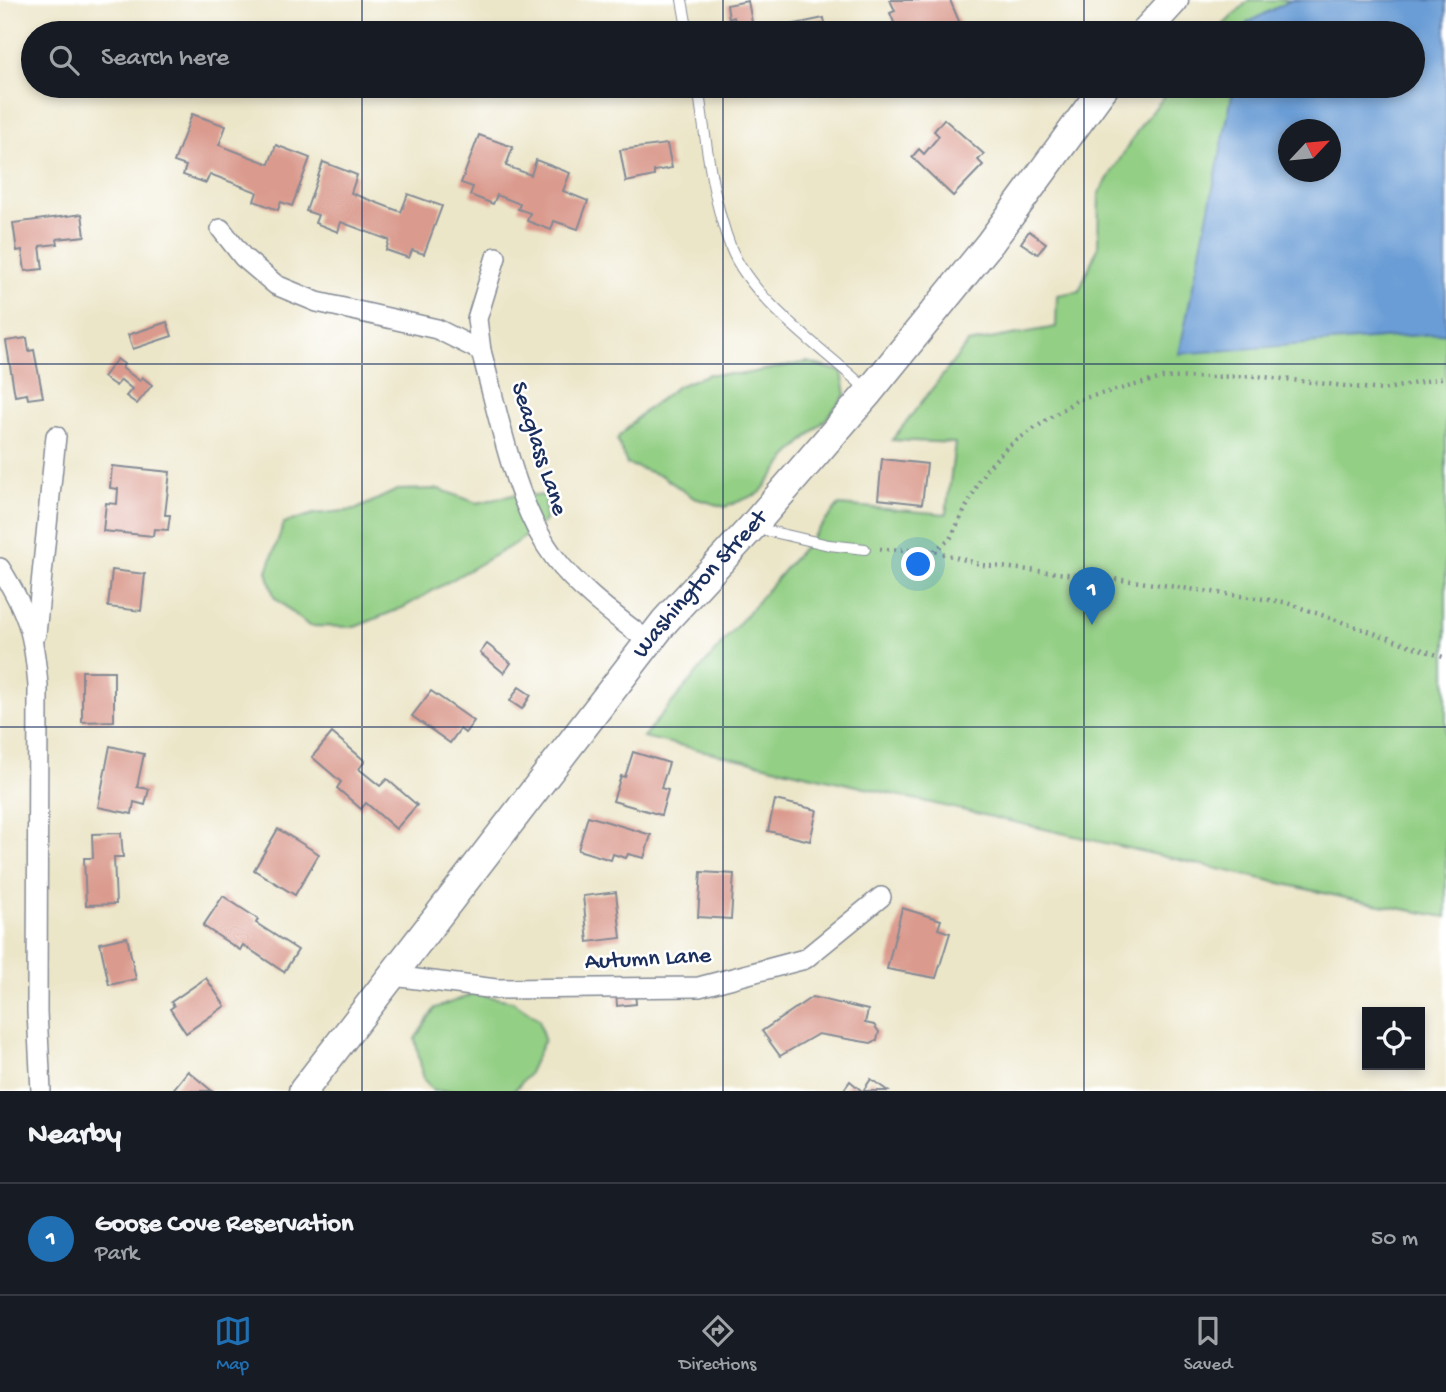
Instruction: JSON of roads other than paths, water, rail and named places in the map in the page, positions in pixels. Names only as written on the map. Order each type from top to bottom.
[{"type":"main road","points":[[1155,21],[1174,0]]},
{"type":"main road","name":"Washington Street","points":[[303,1091],[649,642],[869,392],[989,243],[1096,98]]},
{"type":"street","points":[[220,229],[243,257],[276,285],[317,302],[437,329],[481,351]]},
{"type":"street","name":"Seaglass Lane","points":[[496,257],[477,319],[481,351],[532,519],[554,557],[606,608],[649,642]]},
{"type":"street","points":[[41,1091],[37,1012],[38,686],[35,646],[56,436]]},
{"type":"street","points":[[0,568],[23,606],[35,646]]},
{"type":"street","name":"Autumn Lane","points":[[393,976],[496,989],[699,987],[805,959],[881,897]]},
{"type":"lane","points":[[682,0],[686,21]]},
{"type":"lane","points":[[700,98],[710,172],[731,249],[758,290],[793,326],[869,392]]},
{"type":"lane","points":[[752,527],[830,545],[865,549]]},
{"type":"water","points":[[1291,0],[1446,0],[1446,333],[1179,354],[1232,98],[1425,98],[1425,21],[1251,21]]},
{"type":"place","name":"Goose Cove Reservation","points":[[1092,625]]}]
